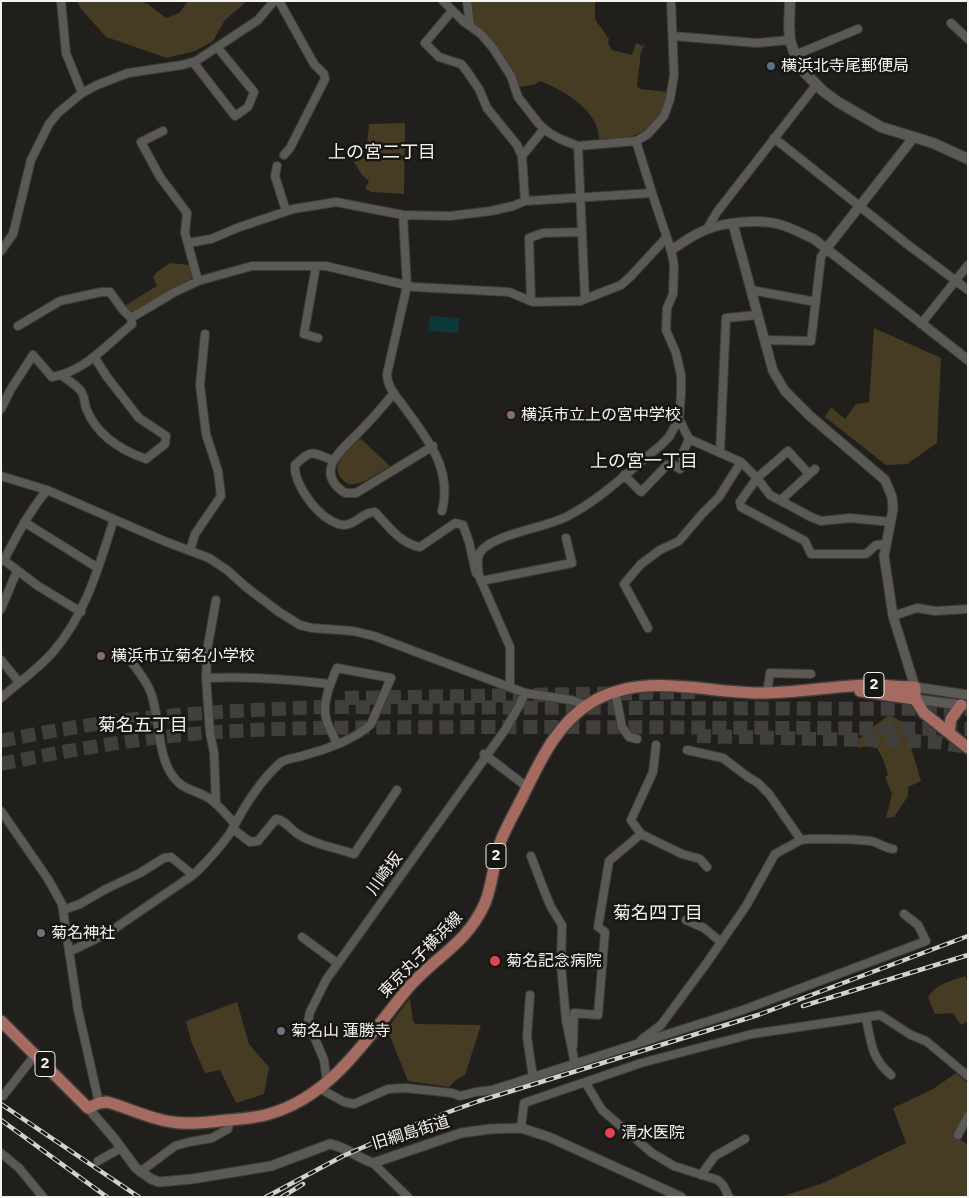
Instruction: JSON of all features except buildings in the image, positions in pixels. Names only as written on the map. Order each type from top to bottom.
[{"type":"main road","points":[[790,1],[790,40],[795,55],[805,73],[816,85],[838,102],[881,127],[933,143],[968,159]]},
{"type":"main road","name":"東京丸子横浜線","points":[[99,1102],[114,1104],[173,1123],[247,1119],[272,1114],[301,1100],[330,1080],[348,1063],[416,980],[462,940],[475,923],[489,893],[502,839],[542,757],[570,718],[587,705],[614,691],[634,686],[652,685],[701,690],[767,693],[869,685],[915,693]]},
{"type":"main road","points":[[915,693],[924,713],[968,748]]},
{"type":"main road","points":[[949,732],[951,718],[966,702]]},
{"type":"main road","name":"2","points":[[1,1021],[88,1108]]},
{"type":"main road","points":[[88,1108],[99,1102]]},
{"type":"street","points":[[61,1],[66,53],[82,93]]},
{"type":"street","points":[[1,251],[13,234],[31,160],[49,124],[58,113],[82,93],[120,76],[193,62],[258,20],[274,1]]},
{"type":"street","points":[[280,1],[314,64],[324,74],[325,80],[290,148],[284,155]]},
{"type":"street","points":[[443,1],[493,48],[511,76],[518,97],[527,111],[544,129],[560,139],[578,146],[636,141],[648,134],[664,116],[670,99],[674,75],[671,1]]},
{"type":"street","points":[[467,1],[470,26]]},
{"type":"street","points":[[452,11],[425,42],[439,58],[461,64],[479,89],[487,108],[517,144],[522,156],[525,200]]},
{"type":"street","points":[[951,22],[968,39]]},
{"type":"street","points":[[795,55],[858,29]]},
{"type":"street","points":[[673,36],[757,43],[790,40]]},
{"type":"street","points":[[193,62],[235,116],[248,107],[254,92],[217,48]]},
{"type":"street","points":[[707,229],[717,212],[816,85]]},
{"type":"street","points":[[522,156],[544,129]]},
{"type":"street","points":[[163,131],[141,142],[160,176],[187,213],[185,233],[198,281]]},
{"type":"street","points":[[764,340],[811,341],[822,256],[914,137]]},
{"type":"street","points":[[774,138],[968,290]]},
{"type":"street","points":[[480,578],[478,557],[482,549],[493,541],[564,518],[583,507],[660,446],[669,437],[679,419],[681,375],[676,353],[666,330],[667,308],[673,294],[674,280],[671,250],[636,141]]},
{"type":"street","points":[[578,146],[585,299]]},
{"type":"street","points":[[277,166],[275,176],[286,211]]},
{"type":"street","points":[[188,242],[211,239],[286,211],[336,202],[403,215],[450,216],[491,211],[513,206],[525,200],[652,193]]},
{"type":"street","points":[[403,215],[408,286],[386,374],[388,384],[433,446],[442,469],[445,495],[442,511]]},
{"type":"street","points":[[671,250],[707,229],[755,222],[777,224],[814,239],[968,360]]},
{"type":"street","points":[[734,224],[773,371],[785,391],[810,416],[885,480],[892,497],[891,522],[884,556],[893,616],[915,693],[966,702]]},
{"type":"street","points":[[531,301],[529,238],[543,234],[582,232]]},
{"type":"street","points":[[132,318],[173,293],[198,281],[252,266],[326,266],[408,286],[509,292],[531,301],[580,301],[621,285],[666,238]]},
{"type":"street","points":[[921,324],[968,265]]},
{"type":"street","points":[[316,266],[304,334],[318,338]]},
{"type":"street","points":[[751,290],[816,302]]},
{"type":"street","points":[[1,409],[11,389],[33,355],[52,377],[62,376],[95,358],[132,324],[132,318],[123,310],[110,292],[101,292],[60,301],[18,326]]},
{"type":"street","points":[[720,453],[726,318],[757,315]]},
{"type":"street","points":[[190,551],[195,534],[221,496],[218,471],[206,434],[200,385],[205,334]]},
{"type":"street","points":[[62,376],[80,389],[86,408],[101,432],[125,451],[146,459],[165,444],[166,436],[140,418],[107,377],[95,358]]},
{"type":"street","points":[[394,393],[333,460],[331,468],[333,481],[342,490],[351,494],[361,491],[433,446]]},
{"type":"street","points":[[679,419],[689,438],[741,462],[770,495],[821,521],[850,518],[891,522]]},
{"type":"street","points":[[624,475],[641,492],[667,465],[672,464],[680,468],[683,466],[683,453],[689,438]]},
{"type":"street","points":[[781,500],[812,472],[788,451],[757,478],[740,502],[741,507],[805,541],[811,554],[866,554],[876,545],[887,544]]},
{"type":"street","points":[[333,460],[310,453],[306,454],[295,465],[294,470],[301,488],[310,502],[338,524],[345,525],[368,512],[376,512],[411,546],[420,547],[455,523],[463,525],[476,573],[480,578],[510,646],[510,688]]},
{"type":"street","points":[[648,628],[624,584],[641,564],[660,550],[679,541],[702,514],[719,498],[741,462]]},
{"type":"street","points":[[1,476],[47,490],[164,541],[209,558],[279,612],[300,625],[312,628],[353,631],[374,636],[525,693],[572,700],[587,705]]},
{"type":"street","points":[[47,490],[34,506],[3,559],[17,571],[81,612]]},
{"type":"street","points":[[1,698],[45,661],[81,612],[114,519]]},
{"type":"street","points":[[24,522],[98,568]]},
{"type":"street","points":[[480,578],[572,563],[566,538]]},
{"type":"street","points":[[1,609],[17,571]]},
{"type":"street","points":[[216,600],[208,645],[206,678],[210,733],[214,753],[216,804]]},
{"type":"street","points":[[893,616],[917,608],[935,611],[968,609]]},
{"type":"street","points":[[1,660],[19,682]]},
{"type":"street","points":[[133,664],[152,694],[163,751],[172,774],[184,788],[208,798],[216,804],[250,842],[258,841],[276,819],[281,820],[297,833],[322,844],[354,854],[397,790]]},
{"type":"street","points":[[69,952],[108,933],[202,867],[234,826],[256,788],[282,762],[337,744],[366,729],[371,724],[391,678],[337,668],[330,684],[325,717],[337,744]]},
{"type":"street","points":[[767,693],[770,673],[811,674]]},
{"type":"street","points":[[206,678],[282,678],[330,684]]},
{"type":"street","points":[[614,691],[622,727],[629,737],[637,739]]},
{"type":"street","name":"川崎坂","points":[[330,1080],[326,1075],[324,1060],[308,1022],[310,1012],[326,980],[520,706],[525,693]]},
{"type":"street","points":[[656,745],[653,772],[631,820],[641,834],[682,854],[700,860],[707,866]]},
{"type":"street","points":[[687,750],[724,758],[758,783],[769,794],[801,840]]},
{"type":"street","points":[[486,754],[527,787]]},
{"type":"street","points":[[1,811],[48,879],[63,910],[80,1019],[99,1102]]},
{"type":"street","points":[[573,1046],[574,1013],[598,1014],[605,932],[598,927],[609,861],[641,834]]},
{"type":"street","points":[[636,1044],[662,1025],[746,906],[775,854],[801,840],[864,840],[874,841],[886,848],[893,848]]},
{"type":"street","points":[[531,856],[551,907],[562,925],[561,965],[566,1020],[576,1064]]},
{"type":"street","points":[[63,910],[80,904],[140,873],[164,858],[171,857],[193,875]]},
{"type":"street","points":[[319,1088],[344,1102],[354,1104],[388,1089],[406,1088],[452,1093],[460,1096],[492,1090],[743,1010],[926,941],[918,925],[904,914]]},
{"type":"street","points":[[686,920],[704,928],[721,942]]},
{"type":"street","points":[[302,937],[337,963]]},
{"type":"street","points":[[530,995],[527,1037],[533,1077]]},
{"type":"street","points":[[521,1128],[524,1103],[642,1063],[752,1034],[880,1015],[926,1041],[968,1076]]},
{"type":"street","points":[[866,1017],[874,1054],[881,1066],[891,1074]]},
{"type":"street","points":[[2,1096],[35,1056]]},
{"type":"street","points":[[585,1082],[602,1110],[652,1153],[674,1166],[718,1180],[729,1197]]},
{"type":"street","name":"旧綱島街道","points":[[88,1108],[140,1172],[158,1182],[192,1179],[271,1166],[330,1144],[337,1145],[373,1163],[461,1133],[490,1129],[521,1128],[549,1137],[681,1197]]},
{"type":"street","points":[[958,1134],[968,1116]]},
{"type":"street","points":[[140,1172],[175,1146],[212,1138],[228,1129],[230,1120]]},
{"type":"street","points":[[701,1175],[715,1156],[745,1139]]},
{"type":"street","points":[[98,1161],[121,1148]]},
{"type":"street","points":[[1,1153],[19,1168],[43,1197]]},
{"type":"street","points":[[373,1163],[408,1197]]},
{"type":"shaded area","points":[[77,1],[140,1],[148,4],[166,18],[179,13],[188,1],[247,1],[225,20],[213,41],[195,51],[167,58],[106,37],[81,9]]},
{"type":"shaded area","points":[[470,1],[595,1],[595,19],[609,39],[608,43],[612,50],[631,55],[636,43],[642,46],[645,44],[641,52],[637,86],[640,89],[668,92],[662,112],[656,122],[629,138],[599,139],[593,119],[578,102],[569,96],[540,81],[534,85],[517,87],[474,25]]},
{"type":"shaded area","points":[[405,123],[404,194],[371,192],[365,188],[369,181],[362,175],[354,162],[366,157],[369,124]]},
{"type":"shaded area","points":[[170,263],[189,265],[192,276],[190,282],[133,312],[128,311],[126,305],[157,286],[153,277]]},
{"type":"shaded area","points":[[874,328],[941,358],[937,443],[907,464],[886,465],[825,417],[831,407],[845,419],[856,404],[869,402]]},
{"type":"shaded area","points":[[360,438],[390,466],[364,481],[349,484],[338,473],[339,462],[342,456]]},
{"type":"shaded area","points":[[889,715],[914,728],[909,736],[911,739],[909,741],[921,781],[908,787],[908,796],[894,817],[886,818],[892,794],[885,777],[888,775],[883,759],[877,748],[873,748],[871,744],[859,748],[856,740]]},
{"type":"shaded area","points":[[965,976],[968,982],[968,1021],[961,1025],[953,1013],[935,1014],[928,998],[939,986]]},
{"type":"shaded area","points":[[410,998],[413,1021],[416,1024],[481,1025],[465,1075],[457,1079],[449,1087],[408,1081],[387,1029]]},
{"type":"shaded area","points":[[237,1002],[249,1044],[269,1067],[264,1094],[236,1103],[220,1070],[205,1073],[191,1041],[186,1021]]},
{"type":"shaded area","points":[[956,1073],[968,1083],[968,1109],[954,1135],[968,1145],[968,1197],[780,1197],[821,1184],[906,1143],[893,1108],[933,1089]]},
{"type":"water","points":[[430,316],[459,318],[458,333],[428,331]]},
{"type":"tunnel","points":[[345,698],[701,692]]},
{"type":"tunnel","points":[[1,741],[74,727],[143,718],[319,707],[968,709]]},
{"type":"tunnel","points":[[1,764],[136,740],[191,734],[283,729],[481,727],[968,729]]},
{"type":"tunnel","points":[[697,736],[914,741],[968,747]]},
{"type":"railway","points":[[266,1197],[343,1156],[421,1122],[479,1101],[758,1015],[968,936]]},
{"type":"railway","points":[[803,1006],[968,955]]},
{"type":"railway","points":[[1,1104],[139,1197]]},
{"type":"railway","points":[[1,1120],[107,1197]]},
{"type":"railway","points":[[282,1197],[303,1184]]},
{"type":"place","name":"横浜北寺尾郵便局","points":[[771,66]]},
{"type":"place","name":"横浜市立上の宮中学校","points":[[511,415]]},
{"type":"place","name":"横浜市立菊名小学校","points":[[101,656]]},
{"type":"place","name":"菊名神社","points":[[41,933]]},
{"type":"place","name":"菊名記念病院","points":[[495,961]]},
{"type":"place","name":"菊名山 蓮勝寺","points":[[281,1031]]},
{"type":"place","name":"清水医院","points":[[610,1133]]},
{"type":"district","name":"上の宮二丁目","points":[[382,153]]},
{"type":"district","name":"上の宮一丁目","points":[[644,462]]},
{"type":"district","name":"菊名五丁目","points":[[143,726]]},
{"type":"district","name":"菊名四丁目","points":[[658,914]]}]
